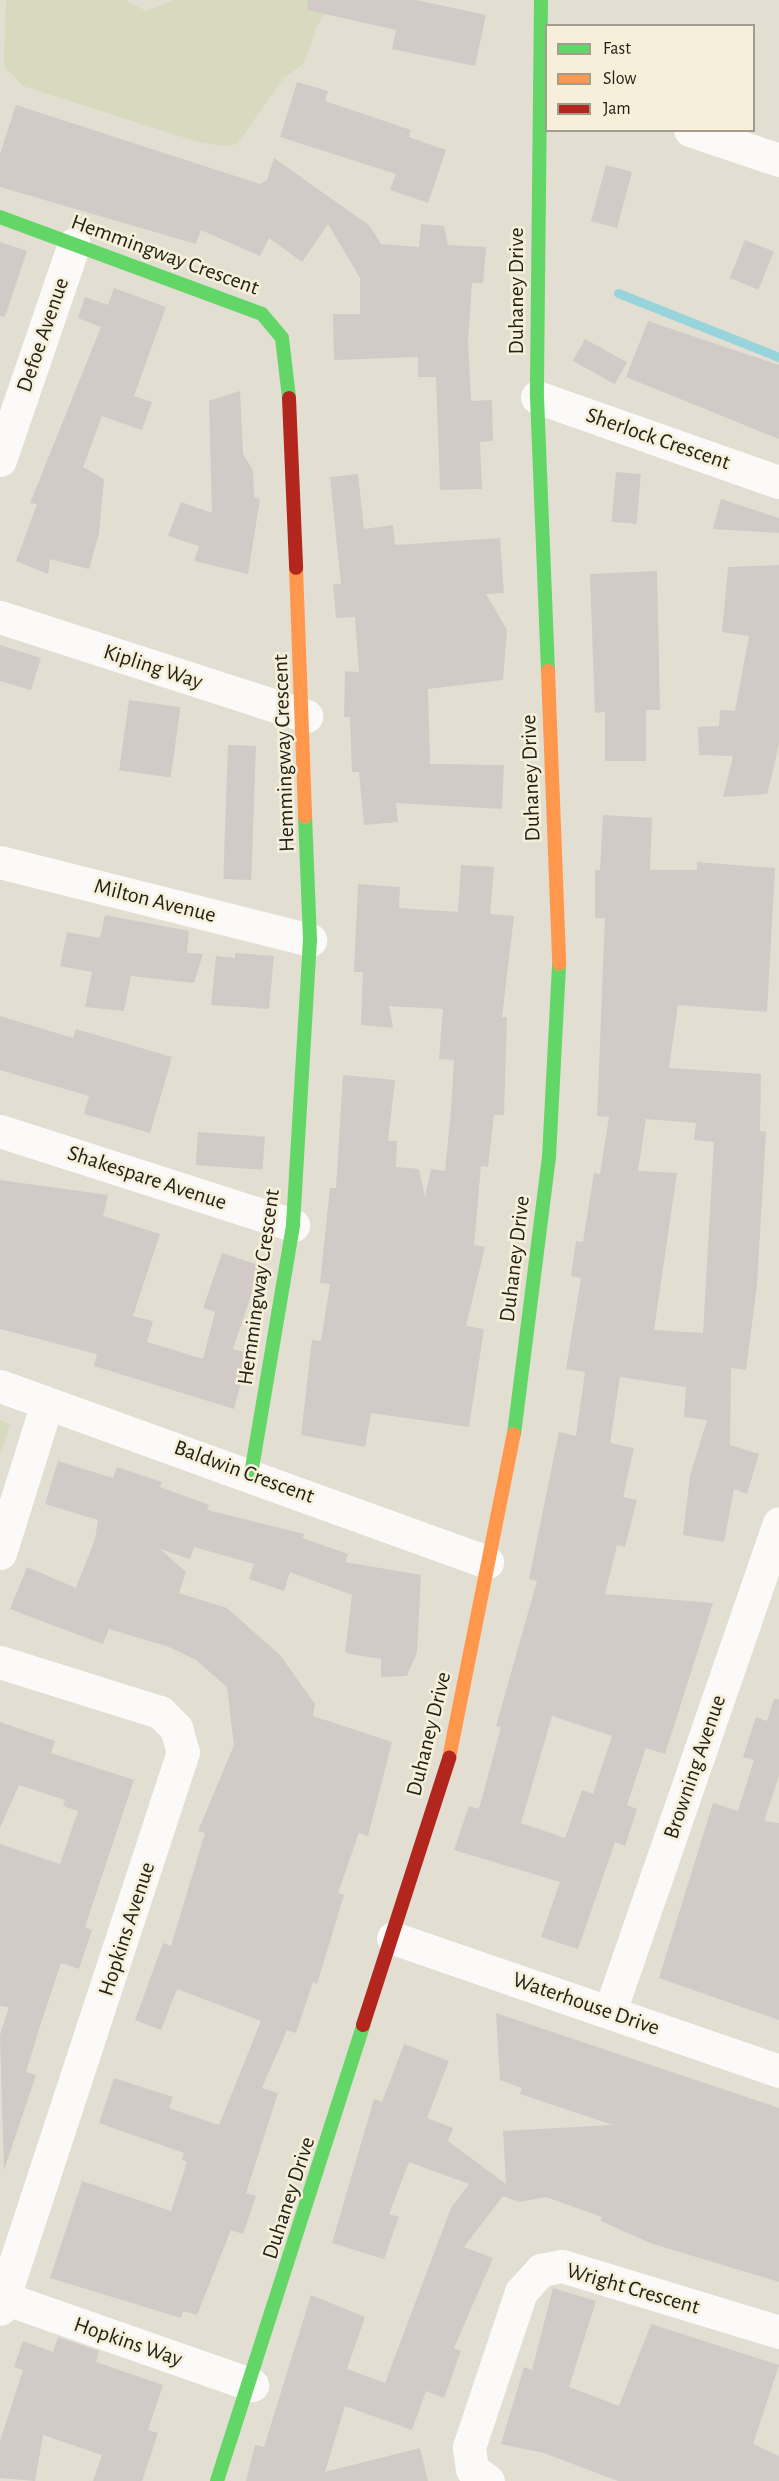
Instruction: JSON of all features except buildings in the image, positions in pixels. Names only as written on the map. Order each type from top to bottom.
[{"type":"street","name":"Duhaney Drive","points":[[217,2481],[252,2385],[453,1744],[487,1562],[509,1472],[547,1168],[560,977],[537,397],[543,82],[541,0]]},
{"type":"street","points":[[696,132],[779,160]]},
{"type":"street","name":"Hemmingway Crescent","points":[[0,217],[262,314],[282,338],[288,365],[306,717],[310,940],[293,1226],[251,1474]]},
{"type":"street","name":"Defoe Avenue","points":[[0,460],[74,244]]},
{"type":"street","name":"Sherlock Crescent","points":[[537,397],[779,482]]},
{"type":"street","name":"Kipling Way","points":[[0,617],[306,717]]},
{"type":"street","name":"Milton Avenue","points":[[0,861],[310,940]]},
{"type":"street","name":"Shakespare Avenue","points":[[0,1131],[293,1226]]},
{"type":"street","name":"Baldwin Crescent","points":[[0,1386],[251,1474],[487,1562]]},
{"type":"street","points":[[0,1553],[47,1403]]},
{"type":"street","name":"Browning Avenue","points":[[610,2011],[779,1523]]},
{"type":"street","name":"Hopkins Avenue","points":[[0,1662],[160,1712],[176,1728],[183,1752],[2,2304]]},
{"type":"street","name":"Waterhouse Drive","points":[[393,1938],[779,2071]]},
{"type":"street","name":"Wright Crescent","points":[[488,2481],[472,2469],[470,2447],[521,2292],[541,2270],[562,2266],[779,2332]]},
{"type":"street","name":"Hopkins Way","points":[[2,2304],[252,2385]]},
{"type":"green space","points":[[6,0],[125,0],[146,11],[174,0],[335,0],[317,26],[304,63],[283,79],[237,144],[224,146],[198,142],[23,86],[4,66]]},
{"type":"green space","points":[[0,1420],[10,1424],[0,1455]]},
{"type":"waterway","points":[[618,293],[779,357]]},
{"type":"traffic: fast","points":[[541,0],[537,397],[548,671]]},
{"type":"traffic: fast","points":[[0,217],[262,314],[282,338],[289,398]]},
{"type":"traffic: fast","points":[[251,1474],[293,1225],[310,940],[305,817]]},
{"type":"traffic: fast","points":[[514,1434],[549,1157],[559,964]]},
{"type":"traffic: fast","points":[[217,2481],[363,2025]]},
{"type":"traffic: slow","points":[[296,568],[305,817]]},
{"type":"traffic: slow","points":[[548,671],[559,964]]},
{"type":"traffic: slow","points":[[449,1758],[514,1434]]},
{"type":"traffic: jam","points":[[289,398],[296,568]]},
{"type":"traffic: jam","points":[[363,2025],[449,1758]]}]
